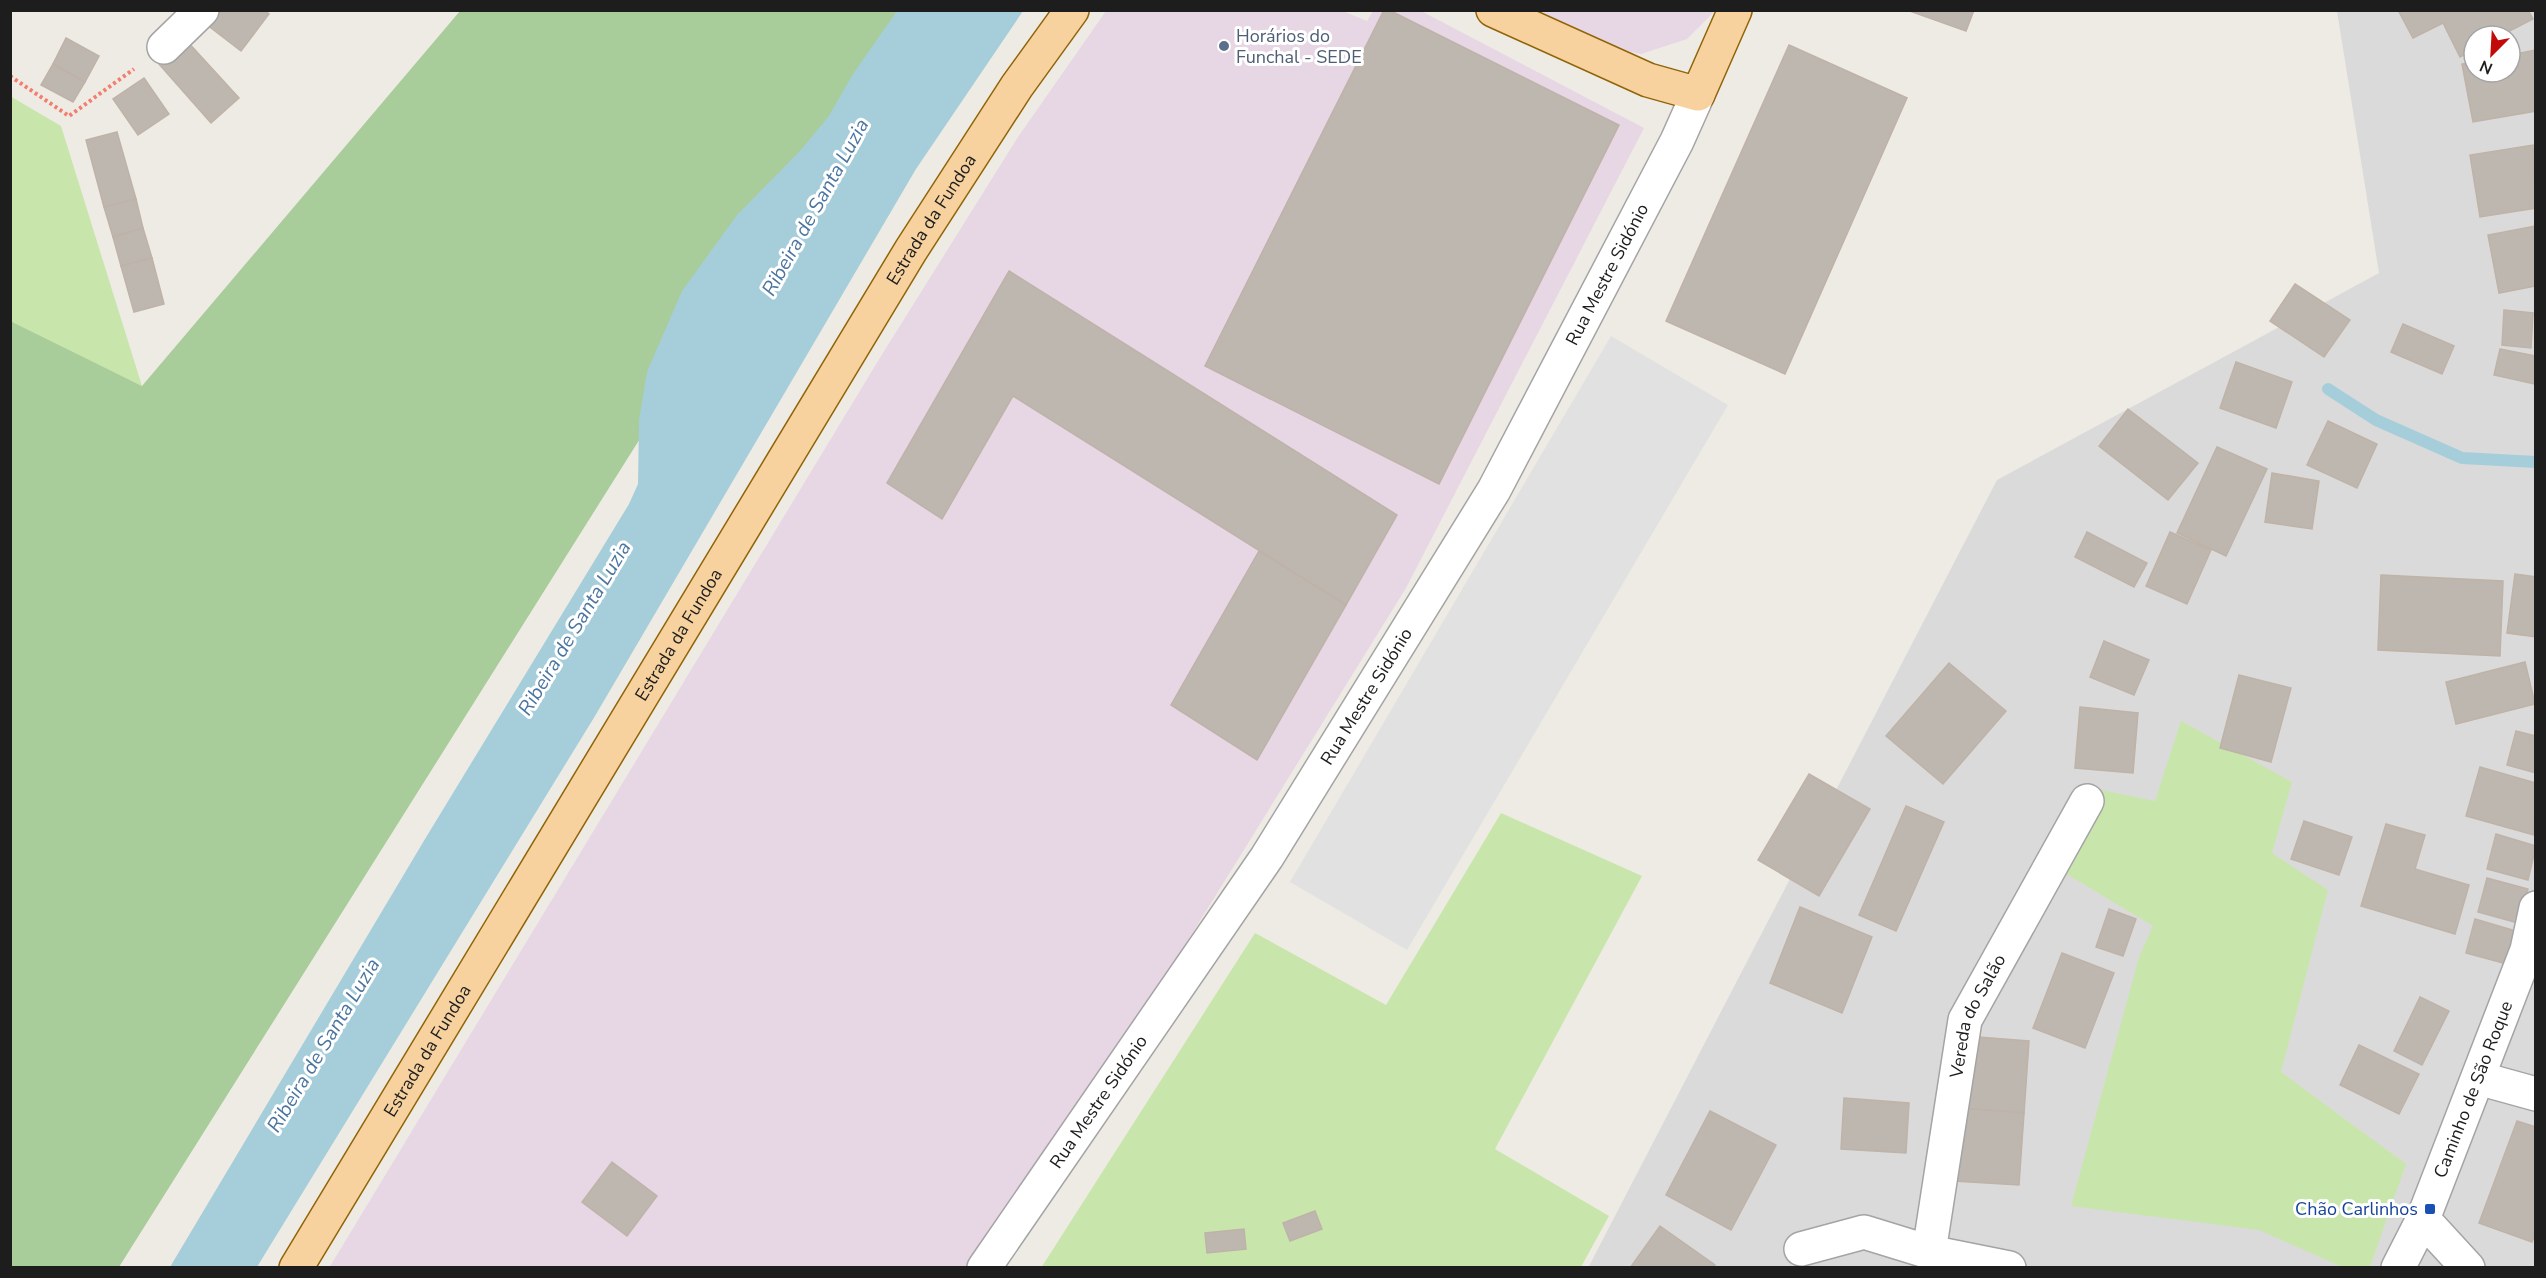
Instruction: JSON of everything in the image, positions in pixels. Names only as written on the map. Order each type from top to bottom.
[{"type":"main road","name":"Estrada da Fundoa","points":[[296,1268],[910,250],[1017,86],[1072,10]]},
{"type":"main road","points":[[1493,10],[1648,80],[1698,94],[1735,10]]},
{"type":"street","points":[[164,47],[202,10]]},
{"type":"street","name":"Rua Mestre Sidónio","points":[[984,1268],[1267,857],[1494,490],[1677,141],[1698,94]]},
{"type":"street","name":"Vereda do Salão","points":[[1929,1252],[1965,1020],[2087,801]]},
{"type":"street","name":"Caminho de São Roque","points":[[2398,1268],[2423,1219],[2527,951],[2535,908]]},
{"type":"street","points":[[2478,1078],[2535,1094]]},
{"type":"street","points":[[2423,1219],[2468,1268]]},
{"type":"street","points":[[1801,1249],[1864,1232],[1929,1252],[2009,1268]]},
{"type":"path","points":[[10,76],[69,116],[164,47]]},
{"type":"shaded area","name":"Horários do Funchal - SEDE","points":[[1340,10],[1367,21],[1373,11],[1421,11],[1644,128],[1406,588],[1110,1066],[981,1267],[329,1268],[878,361],[1018,137],[1106,11]]},
{"type":"shaded area","points":[[1523,11],[1715,11],[1687,39],[1641,54],[1595,45]]},
{"type":"shaded area","points":[[2337,11],[2535,11],[2535,1267],[1588,1268],[1997,480],[2379,273]]},
{"type":"shaded area","points":[[1611,336],[1728,405],[1407,950],[1290,882]]},
{"type":"green space","points":[[460,11],[909,11],[119,1267],[11,1267],[10,321],[142,386]]},
{"type":"green space","points":[[10,96],[61,126],[142,386],[11,323]]},
{"type":"green space","points":[[2181,721],[2292,782],[2272,853],[2328,890],[2281,1072],[2406,1164],[2370,1267],[2342,1267],[2259,1230],[2071,1206],[2139,957],[2153,926],[2045,861],[2086,787],[2155,801]]},
{"type":"green space","points":[[1501,813],[1642,876],[1495,1149],[1609,1216],[1581,1267],[1041,1268],[1255,933],[1386,1005]]},
{"type":"water","name":"Ribeira de Santa Luzia","points":[[897,11],[1023,11],[916,169],[595,716],[257,1267],[170,1267],[425,839],[629,504],[638,484],[639,420],[647,372],[682,291],[737,215],[800,151],[829,116],[853,74]]},
{"type":"building","points":[[216,10],[264,10],[269,14],[241,51],[206,24]]},
{"type":"building","points":[[1384,10],[1389,10],[1619,125],[1439,484],[1205,366]]},
{"type":"building","points":[[1907,10],[1974,10],[1966,31]]},
{"type":"building","points":[[2398,10],[2528,10],[2533,19],[2522,25],[2462,24],[2462,56],[2460,57],[2443,23],[2413,38]]},
{"type":"building","points":[[66,38],[99,56],[85,82],[53,64]]},
{"type":"building","points":[[186,40],[239,98],[211,123],[159,64]]},
{"type":"building","points":[[1789,45],[1907,98],[1785,374],[1666,321]]},
{"type":"building","points":[[2536,50],[2536,111],[2473,122],[2466,84],[2522,84],[2522,53]]},
{"type":"building","points":[[53,64],[85,82],[73,102],[41,85]]},
{"type":"building","points":[[144,78],[169,114],[138,135],[113,99]]},
{"type":"building","points":[[117,132],[136,199],[104,207],[86,140]]},
{"type":"building","points":[[2533,145],[2536,208],[2480,217],[2470,155]]},
{"type":"building","points":[[136,199],[143,228],[113,237],[104,207]]},
{"type":"building","points":[[2536,226],[2536,286],[2499,293],[2488,235]]},
{"type":"building","points":[[143,228],[152,258],[121,266],[113,237]]},
{"type":"building","points":[[152,258],[164,304],[134,312],[121,266]]},
{"type":"building","points":[[1009,271],[1397,515],[1346,605],[1013,396],[942,519],[887,483]]},
{"type":"building","points":[[2295,284],[2350,320],[2324,357],[2270,321]]},
{"type":"building","points":[[2504,310],[2533,313],[2531,348],[2502,345]]},
{"type":"building","points":[[2403,324],[2454,346],[2442,374],[2391,352]]},
{"type":"building","points":[[2500,349],[2536,356],[2535,384],[2494,375]]},
{"type":"building","points":[[2236,362],[2292,382],[2276,428],[2220,408]]},
{"type":"building","points":[[2128,409],[2198,463],[2168,500],[2099,446]]},
{"type":"building","points":[[2328,421],[2377,444],[2357,488],[2307,465]]},
{"type":"building","points":[[2217,447],[2267,469],[2226,556],[2177,533]]},
{"type":"building","points":[[2272,473],[2319,481],[2312,529],[2265,522]]},
{"type":"building","points":[[2087,532],[2147,563],[2134,587],[2075,557]]},
{"type":"building","points":[[2170,532],[2211,550],[2187,604],[2146,586]]},
{"type":"building","points":[[1259,551],[1346,605],[1257,760],[1171,705]]},
{"type":"building","points":[[2515,574],[2536,577],[2536,637],[2507,633]]},
{"type":"building","points":[[2381,575],[2503,581],[2500,656],[2378,650]]},
{"type":"building","points":[[2104,641],[2149,660],[2134,695],[2090,677]]},
{"type":"building","points":[[2525,662],[2535,704],[2456,724],[2446,682]]},
{"type":"building","points":[[1949,663],[2006,711],[1943,784],[1886,736]]},
{"type":"building","points":[[2239,675],[2291,688],[2271,762],[2220,748]]},
{"type":"building","points":[[2080,707],[2138,713],[2133,773],[2075,768]]},
{"type":"building","points":[[2516,731],[2536,736],[2536,773],[2507,765]]},
{"type":"building","points":[[2480,767],[2536,783],[2534,835],[2466,816]]},
{"type":"building","points":[[1809,774],[1870,809],[1819,896],[1758,860]]},
{"type":"building","points":[[1906,806],[1944,822],[1896,931],[1859,915]]},
{"type":"building","points":[[2304,821],[2352,837],[2339,875],[2291,859]]},
{"type":"building","points":[[2386,824],[2425,835],[2415,869],[2469,885],[2455,934],[2361,906]]},
{"type":"building","points":[[2496,834],[2536,846],[2528,880],[2487,869]]},
{"type":"building","points":[[2487,878],[2528,889],[2518,923],[2478,912]]},
{"type":"building","points":[[1800,907],[1872,937],[1842,1013],[1770,983]]},
{"type":"building","points":[[2109,909],[2136,919],[2123,956],[2096,947]]},
{"type":"building","points":[[2475,919],[2516,931],[2507,964],[2466,953]]},
{"type":"building","points":[[2062,953],[2114,973],[2085,1048],[2033,1028]]},
{"type":"building","points":[[2420,997],[2449,1011],[2422,1065],[2394,1051]]},
{"type":"building","points":[[1965,1036],[2029,1041],[2024,1113],[1959,1108]]},
{"type":"building","points":[[2359,1045],[2419,1074],[2399,1114],[2340,1085]]},
{"type":"building","points":[[1844,1098],[1909,1103],[1906,1153],[1841,1149]]},
{"type":"building","points":[[1959,1108],[2024,1113],[2019,1185],[1954,1181]]},
{"type":"building","points":[[1710,1111],[1776,1145],[1731,1230],[1666,1195]]},
{"type":"building","points":[[2517,1121],[2536,1127],[2536,1232],[2532,1242],[2479,1223]]},
{"type":"building","points":[[612,1162],[657,1196],[627,1236],[582,1202]]},
{"type":"building","points":[[1315,1211],[1322,1229],[1290,1241],[1283,1223]]},
{"type":"building","points":[[1660,1226],[1715,1265],[1713,1268],[1630,1268]]},
{"type":"building","points":[[1244,1229],[1246,1249],[1207,1253],[1205,1233]]},
{"type":"waterway","points":[[2328,389],[2376,420],[2462,458],[2536,462]]},
{"type":"place","name":"Horários do Funchal - SEDE","points":[[1224,46]]},
{"type":"place","name":"Chão Carlinhos","points":[[2430,1209]]}]
